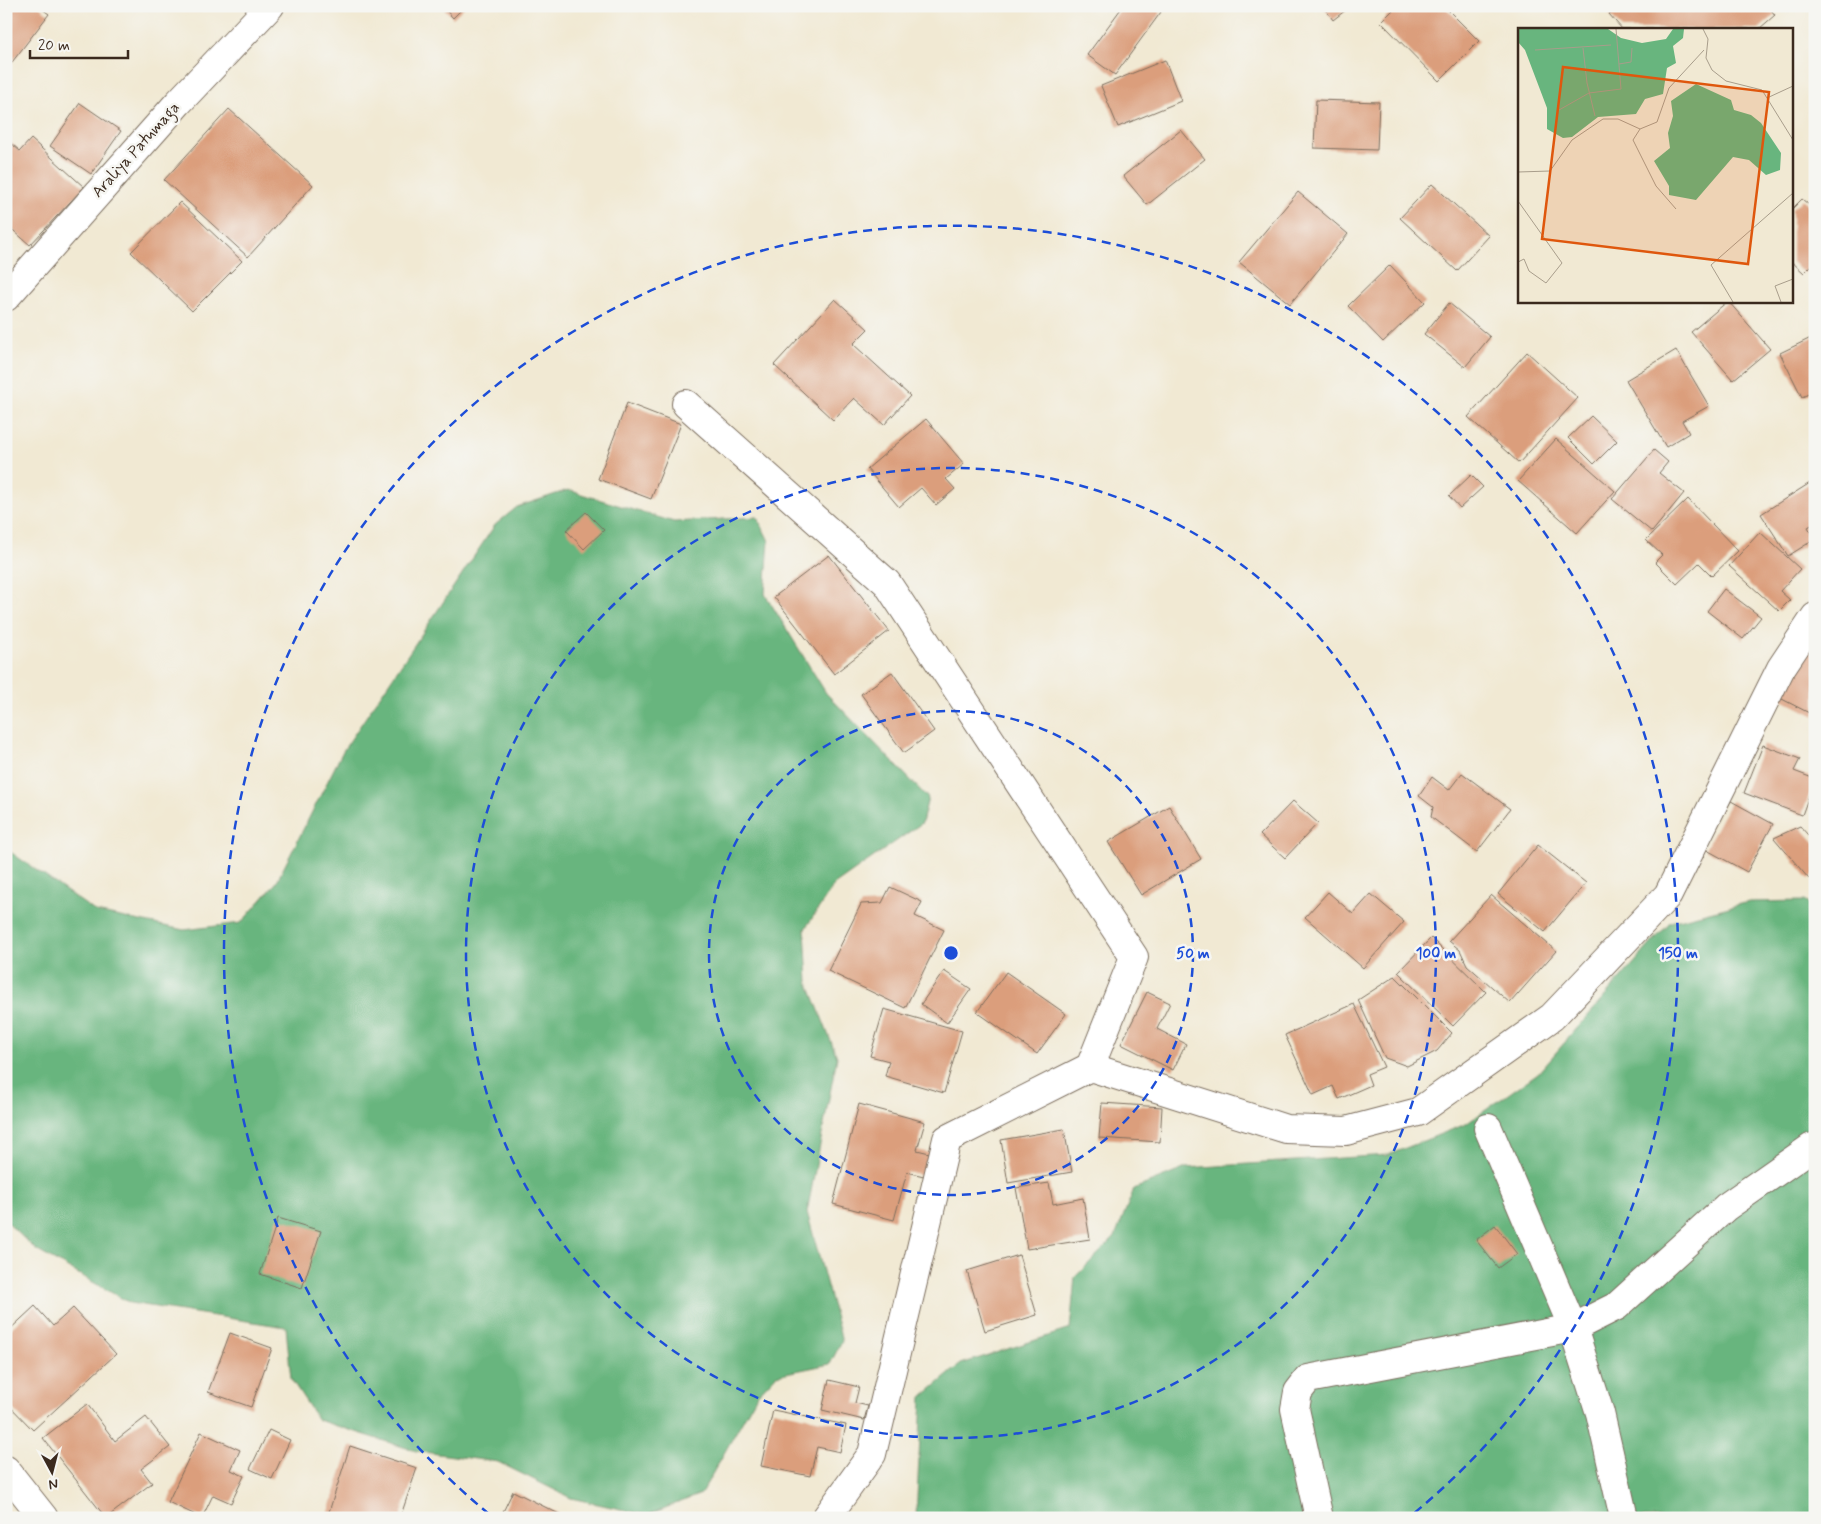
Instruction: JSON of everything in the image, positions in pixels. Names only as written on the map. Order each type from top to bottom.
[{"type":"street","name":"Araliya Patumaga","points":[[6,297],[178,103],[270,6]]},
{"type":"street","points":[[686,404],[887,583],[1134,957],[1090,1067],[947,1139],[872,1454],[826,1518]]},
{"type":"street","points":[[1090,1067],[1286,1129],[1346,1131],[1418,1112],[1552,1016],[1668,895],[1781,668],[1815,617]]},
{"type":"street","points":[[1488,1128],[1573,1328],[1600,1413],[1624,1518]]},
{"type":"street","points":[[1319,1518],[1294,1409],[1298,1392],[1308,1379],[1573,1328],[1617,1306],[1726,1207],[1812,1147]]},
{"type":"street","points":[[6,1470],[44,1518]]},
{"type":"green space","points":[[568,490],[674,522],[757,517],[769,541],[765,594],[826,693],[928,798],[922,823],[834,885],[805,929],[808,982],[837,1057],[807,1212],[842,1341],[830,1364],[776,1375],[757,1395],[701,1494],[647,1515],[571,1498],[498,1462],[416,1451],[318,1420],[291,1379],[286,1327],[130,1303],[36,1250],[6,1221],[6,849],[96,912],[184,930],[241,923],[276,883],[343,751],[495,525],[517,507]]},
{"type":"green space","points":[[1804,901],[1815,908],[1815,1518],[916,1518],[922,1397],[961,1364],[1070,1329],[1075,1277],[1115,1237],[1134,1189],[1186,1168],[1388,1155],[1466,1124],[1538,1073],[1670,922],[1749,902]]},
{"type":"building","points":[[6,6],[38,6],[49,14],[6,70]]},
{"type":"building","points":[[442,6],[465,6],[453,18]]},
{"type":"building","points":[[1123,6],[1153,6],[1161,12],[1115,75],[1087,55]]},
{"type":"building","points":[[1323,6],[1351,6],[1333,20]]},
{"type":"building","points":[[1397,6],[1444,6],[1479,41],[1439,81],[1381,22]]},
{"type":"building","points":[[1618,6],[1706,6],[1710,10],[1714,6],[1725,6],[1727,9],[1737,6],[1741,11],[1747,6],[1768,6],[1775,15],[1760,28],[1621,28],[1609,14]]},
{"type":"building","points":[[1165,60],[1181,101],[1118,127],[1101,86]]},
{"type":"building","points":[[1316,100],[1379,102],[1377,150],[1314,148]]},
{"type":"building","points":[[80,103],[121,131],[91,174],[50,146]]},
{"type":"building","points":[[229,109],[313,185],[248,257],[164,180]]},
{"type":"building","points":[[1181,130],[1205,159],[1147,205],[1123,176]]},
{"type":"building","points":[[6,139],[20,151],[31,139],[84,187],[30,245],[6,224]]},
{"type":"building","points":[[1432,184],[1489,236],[1457,271],[1400,218]]},
{"type":"building","points":[[1298,192],[1348,234],[1290,304],[1239,262]]},
{"type":"building","points":[[1802,199],[1815,210],[1815,262],[1804,273],[1794,264],[1794,207]]},
{"type":"building","points":[[180,202],[242,261],[192,311],[131,252]]},
{"type":"building","points":[[1390,265],[1425,302],[1383,342],[1348,306]]},
{"type":"building","points":[[835,299],[868,329],[853,344],[910,396],[884,425],[854,398],[833,420],[774,365]]},
{"type":"building","points":[[1729,302],[1770,349],[1733,380],[1691,332]]},
{"type":"building","points":[[1449,303],[1490,337],[1465,367],[1424,334]]},
{"type":"building","points":[[1815,336],[1815,391],[1802,397],[1780,353]]},
{"type":"building","points":[[1676,350],[1709,406],[1682,421],[1689,433],[1666,447],[1626,380]]},
{"type":"building","points":[[1527,352],[1578,398],[1519,463],[1468,417]]},
{"type":"building","points":[[627,403],[681,424],[651,499],[598,479]]},
{"type":"building","points":[[1591,416],[1617,441],[1594,464],[1568,438]]},
{"type":"building","points":[[926,419],[964,464],[946,479],[955,489],[936,505],[921,488],[899,507],[867,469]]},
{"type":"building","points":[[1556,439],[1615,491],[1577,533],[1518,481]]},
{"type":"building","points":[[1654,450],[1668,462],[1659,473],[1684,493],[1652,532],[1612,499]]},
{"type":"building","points":[[1471,475],[1483,487],[1460,508],[1449,496]]},
{"type":"building","points":[[1810,483],[1815,490],[1815,523],[1808,527],[1815,539],[1788,556],[1761,514]]},
{"type":"building","points":[[1688,499],[1738,551],[1712,576],[1699,563],[1677,584],[1655,562],[1662,555],[1646,540]]},
{"type":"building","points":[[586,512],[604,530],[584,549],[566,530]]},
{"type":"building","points":[[1760,532],[1800,569],[1780,591],[1790,600],[1779,611],[1729,566]]},
{"type":"building","points":[[829,555],[889,631],[834,674],[774,597]]},
{"type":"building","points":[[1724,589],[1761,617],[1743,639],[1707,611]]},
{"type":"building","points":[[1806,646],[1815,651],[1815,716],[1778,697]]},
{"type":"building","points":[[892,672],[934,731],[904,753],[861,694]]},
{"type":"building","points":[[1763,745],[1800,759],[1794,771],[1815,779],[1802,815],[1744,793]]},
{"type":"building","points":[[1462,773],[1510,809],[1477,852],[1431,817],[1433,807],[1419,796],[1432,777],[1449,790]]},
{"type":"building","points":[[1293,801],[1318,823],[1285,858],[1260,835]]},
{"type":"building","points":[[1731,801],[1773,824],[1747,872],[1705,849]]},
{"type":"building","points":[[1169,806],[1201,859],[1141,895],[1108,842]]},
{"type":"building","points":[[1800,826],[1815,843],[1815,874],[1809,879],[1774,838]]},
{"type":"building","points":[[1538,845],[1586,883],[1545,932],[1498,894]]},
{"type":"building","points":[[890,887],[922,902],[915,916],[944,930],[905,1008],[828,971],[861,904],[882,903]]},
{"type":"building","points":[[1328,892],[1353,914],[1371,894],[1404,922],[1363,968],[1305,917]]},
{"type":"building","points":[[1491,895],[1556,951],[1510,1003],[1467,965],[1460,950],[1449,941]]},
{"type":"building","points":[[1431,938],[1486,992],[1453,1026],[1398,972]]},
{"type":"building","points":[[944,971],[971,989],[947,1023],[921,1004]]},
{"type":"building","points":[[1006,972],[1066,1014],[1037,1054],[977,1012]]},
{"type":"building","points":[[1395,976],[1452,1033],[1437,1051],[1407,1066],[1385,1058],[1358,1000]]},
{"type":"building","points":[[1147,992],[1170,1003],[1157,1029],[1186,1044],[1173,1070],[1121,1044]]},
{"type":"building","points":[[1354,1004],[1384,1067],[1367,1074],[1371,1085],[1339,1099],[1333,1086],[1313,1095],[1285,1035]]},
{"type":"building","points":[[884,1009],[962,1031],[944,1093],[885,1076],[889,1061],[870,1056]]},
{"type":"building","points":[[1102,1103],[1162,1107],[1160,1142],[1099,1138]]},
{"type":"building","points":[[859,1104],[925,1122],[917,1150],[938,1155],[932,1178],[907,1172],[894,1220],[833,1204]]},
{"type":"building","points":[[1064,1129],[1072,1172],[1008,1183],[1001,1140]]},
{"type":"building","points":[[1049,1183],[1053,1204],[1083,1198],[1090,1239],[1027,1249],[1016,1188]]},
{"type":"building","points":[[278,1218],[321,1231],[302,1288],[260,1274]]},
{"type":"building","points":[[1495,1225],[1517,1254],[1498,1268],[1476,1240]]},
{"type":"building","points":[[1019,1255],[1037,1315],[985,1331],[967,1271]]},
{"type":"building","points":[[35,1306],[53,1326],[73,1308],[116,1354],[33,1430],[6,1402],[6,1333]]},
{"type":"building","points":[[230,1333],[272,1348],[251,1407],[208,1392]]},
{"type":"building","points":[[829,1380],[859,1387],[855,1403],[868,1406],[864,1420],[822,1410]]},
{"type":"building","points":[[87,1404],[115,1441],[146,1417],[170,1447],[141,1469],[152,1483],[106,1518],[43,1438]]},
{"type":"building","points":[[773,1410],[846,1425],[840,1452],[817,1447],[810,1476],[761,1466]]},
{"type":"building","points":[[269,1430],[290,1440],[272,1479],[250,1469]]},
{"type":"building","points":[[201,1432],[240,1450],[231,1470],[244,1476],[231,1503],[213,1495],[202,1518],[168,1502]]},
{"type":"building","points":[[350,1446],[417,1468],[400,1518],[327,1518]]},
{"type":"building","points":[[513,1491],[567,1518],[500,1518]]}]
